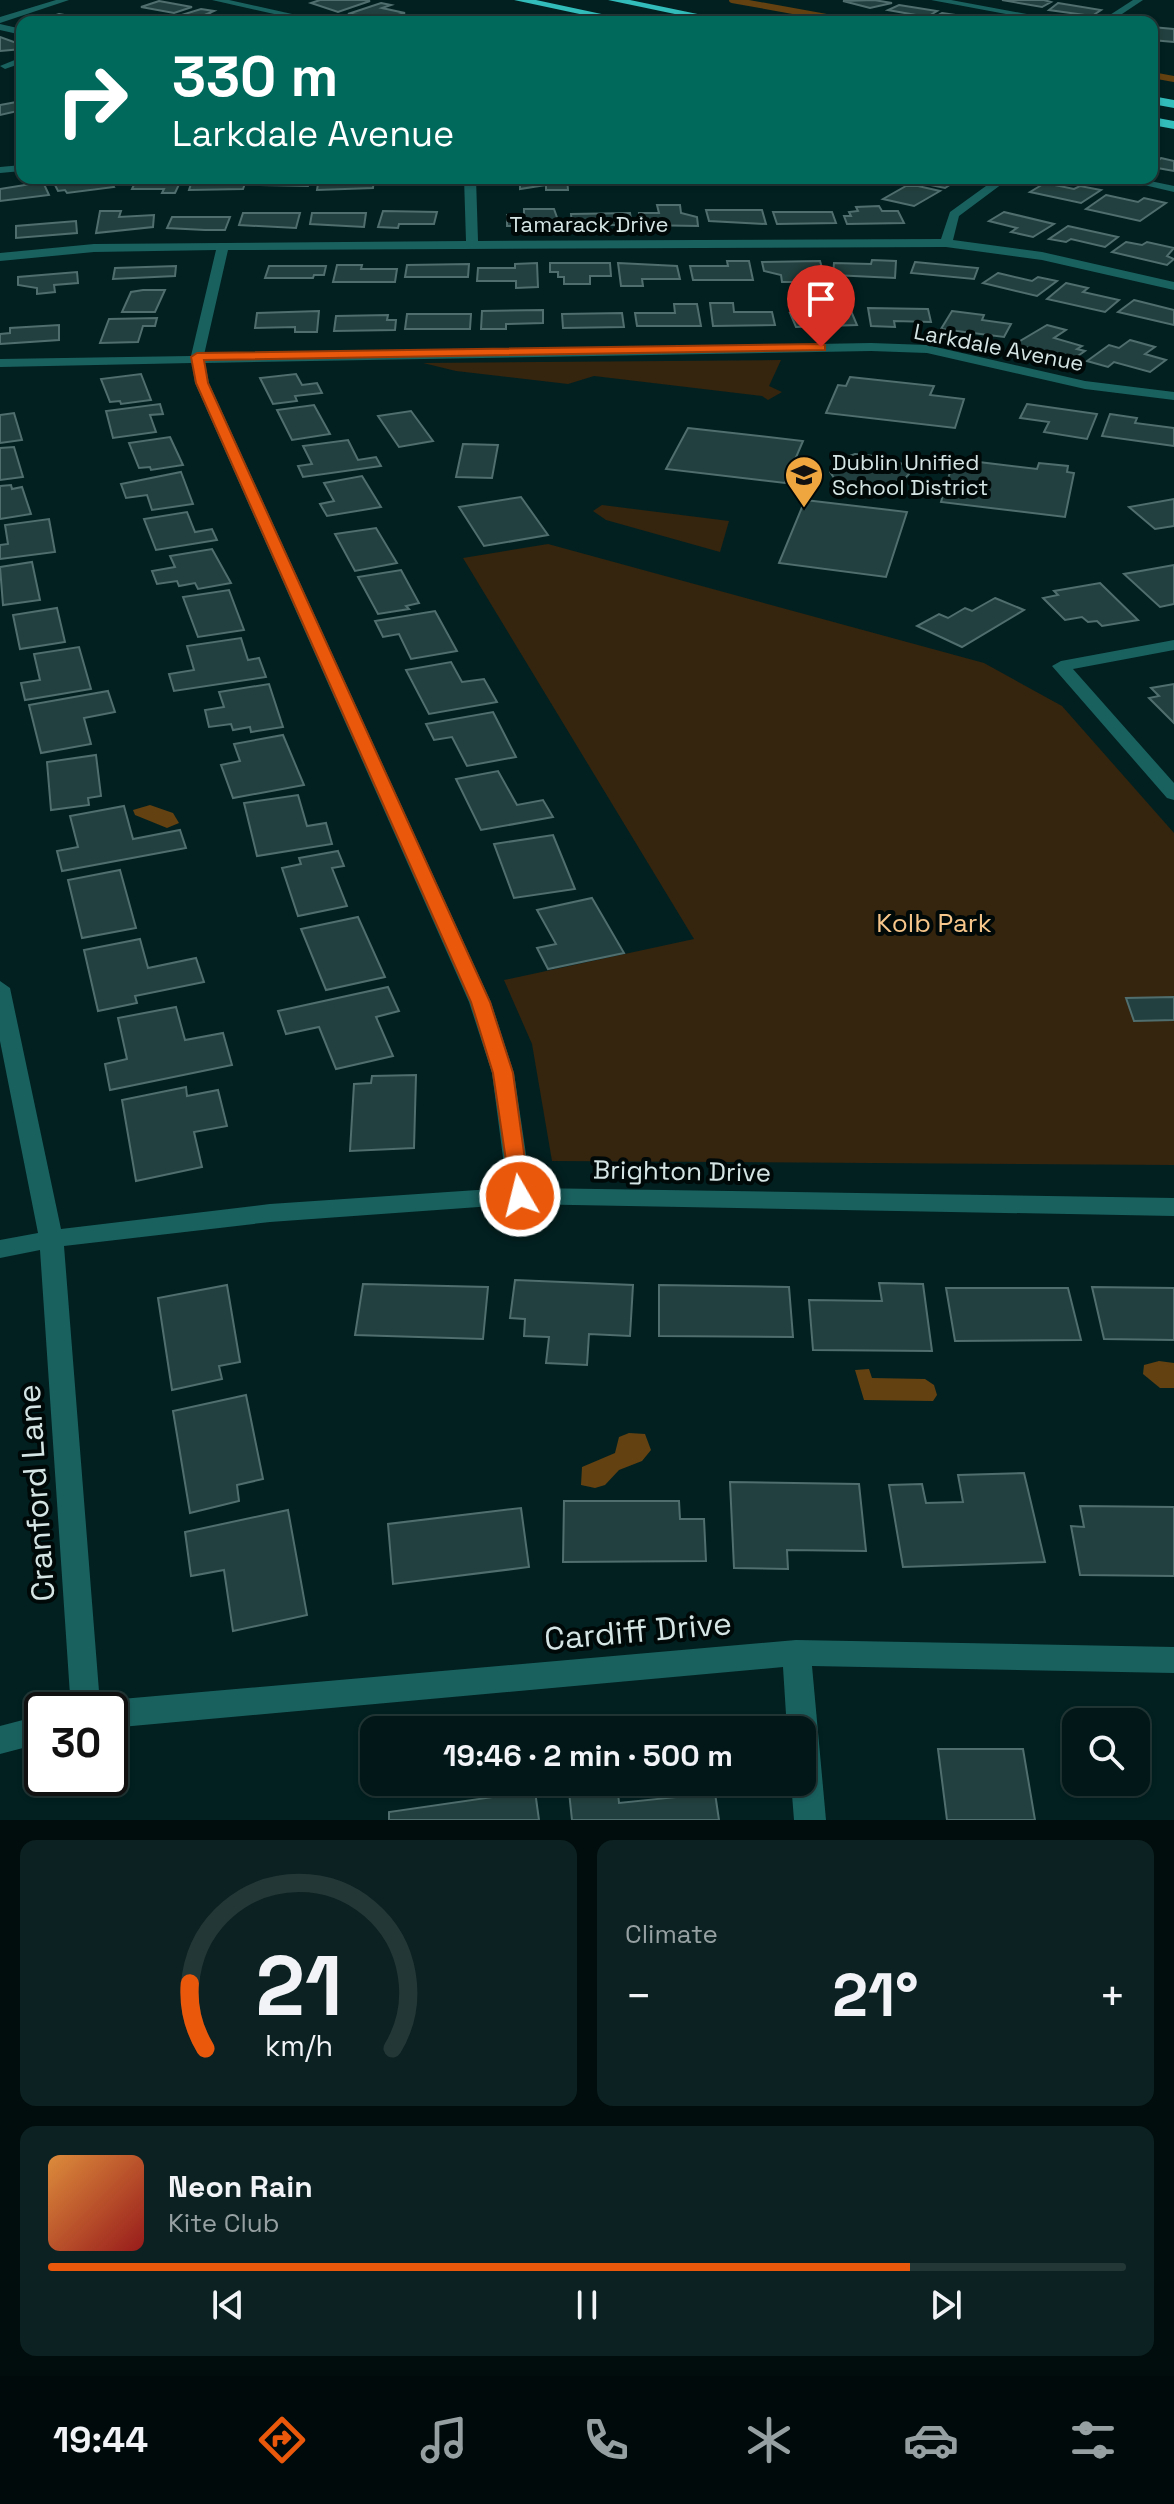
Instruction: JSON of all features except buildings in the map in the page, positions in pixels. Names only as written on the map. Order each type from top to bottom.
[{"type":"highway","points":[[519,0],[603,16]]},
{"type":"highway","points":[[613,0],[699,16]]},
{"type":"street","points":[[0,20],[65,0]]},
{"type":"street","points":[[216,0],[294,16]]},
{"type":"street","points":[[935,0],[1030,16]]},
{"type":"street","points":[[1114,16],[1139,0]]},
{"type":"street","points":[[5,66],[16,62]]},
{"type":"street","points":[[470,184],[472,244]]},
{"type":"street","points":[[946,243],[954,214],[996,184]]},
{"type":"street","points":[[1149,184],[1174,189]]},
{"type":"street","name":"Tamarack Drive","points":[[0,257],[94,248],[223,246],[946,243],[1042,256],[1174,286]]},
{"type":"street","points":[[223,246],[197,357],[202,383],[480,1002],[503,1073],[520,1196]]},
{"type":"street","name":"Larkdale Avenue","points":[[0,363],[871,347],[927,349],[1085,385],[1174,396]]},
{"type":"street","points":[[1174,645],[1061,666],[1174,794]]},
{"type":"street","name":"Cranford Lane","points":[[0,988],[51,1239],[85,1692]]},
{"type":"street","name":"Brighton Drive","points":[[0,1249],[51,1239],[270,1213],[520,1196],[1174,1207]]},
{"type":"street","points":[[796,1653],[810,1820]]},
{"type":"street","name":"Cardiff Drive","points":[[128,1712],[796,1653],[1174,1660]]},
{"type":"street","points":[[0,1740],[24,1734]]},
{"type":"green space","points":[[781,360],[769,386],[782,392],[768,400],[762,396],[594,376],[568,384],[456,371],[423,363]]},
{"type":"green space","points":[[602,505],[729,521],[720,552],[606,520],[593,511]]},
{"type":"green space","name":"Kolb Park","points":[[548,544],[984,663],[1062,706],[1174,833],[1174,1165],[552,1161],[532,1044],[504,980],[694,939],[463,558]]},
{"type":"shaded area","points":[[150,805],[173,813],[179,823],[167,828],[135,815],[133,810]]},
{"type":"shaded area","points":[[1159,1361],[1174,1363],[1174,1388],[1160,1388],[1143,1374],[1144,1365]]},
{"type":"shaded area","points":[[869,1369],[872,1378],[925,1379],[934,1385],[937,1395],[933,1401],[864,1400],[855,1370]]},
{"type":"shaded area","points":[[629,1433],[645,1434],[651,1450],[642,1461],[619,1470],[605,1485],[595,1488],[581,1485],[582,1467],[615,1453],[619,1437]]},
{"type":"waterway","points":[[732,0],[821,16]]},
{"type":"waterway","points":[[1158,76],[1174,79]]},
{"type":"place","name":"Dublin Unified School District","points":[[804,509]]},
{"type":"route","points":[[520,1196],[503,1073],[480,1002],[202,383],[197,357],[821,347]]}]
